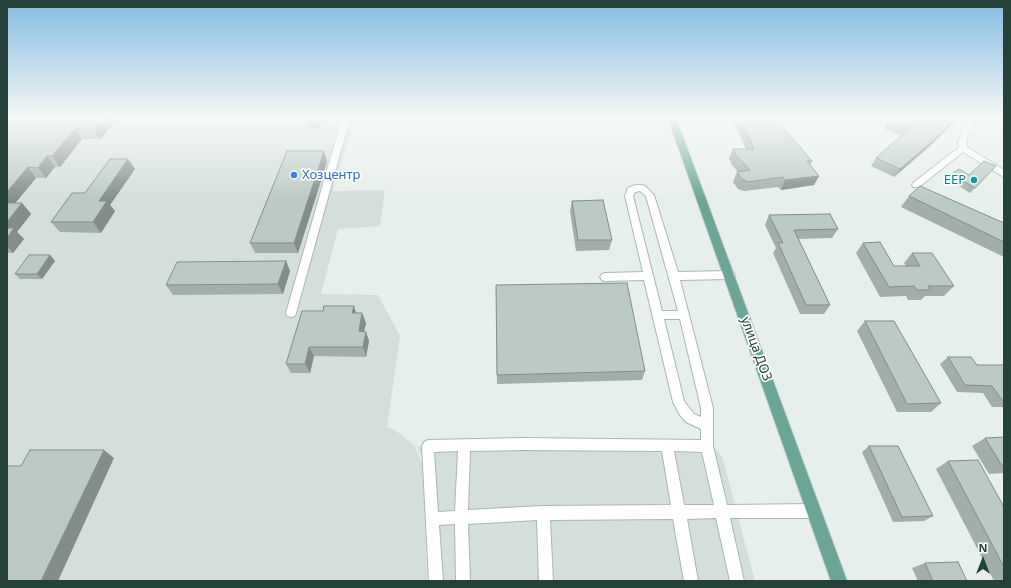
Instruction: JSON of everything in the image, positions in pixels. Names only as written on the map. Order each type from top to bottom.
[{"type":"main road","name":"улица ДОЗ","points":[[682,145],[839,581]]},
{"type":"street","points":[[291,313],[338,145]]},
{"type":"street","points":[[916,185],[963,148],[1004,174]]},
{"type":"street","points":[[706,424],[690,418],[684,412],[679,402],[629,196],[631,190],[635,188],[642,188],[650,194],[674,276],[707,408],[707,446],[737,581]]},
{"type":"street","points":[[674,276],[730,275]]},
{"type":"street","points":[[605,277],[648,276]]},
{"type":"street","points":[[659,315],[684,315]]},
{"type":"street","points":[[436,581],[428,446],[524,444],[707,446]]},
{"type":"street","points":[[667,445],[691,581]]},
{"type":"street","points":[[463,581],[461,517],[464,446]]},
{"type":"street","points":[[432,519],[543,513],[814,510]]},
{"type":"street","points":[[543,513],[546,581]]},
{"type":"shaded area","points":[[7,145],[348,145],[332,191],[385,190],[380,226],[338,229],[321,294],[378,295],[400,336],[387,427],[395,430],[414,445],[423,465],[427,581],[7,581]]},
{"type":"shaded area","points":[[436,441],[712,446],[722,456],[755,581],[428,581],[425,465],[417,447]]},
{"type":"building","points":[[7,145],[61,145],[52,156],[47,156],[38,168],[28,167],[7,192]]},
{"type":"building","points":[[752,145],[799,145],[812,161],[807,161],[819,176],[785,180],[783,177],[748,182],[742,179],[737,172],[750,170],[736,155],[733,149],[754,149]]},
{"type":"building","points":[[890,145],[927,145],[900,169],[876,158]]},
{"type":"building","points":[[287,151],[324,151],[294,243],[250,243]]},
{"type":"building","points":[[110,159],[128,159],[99,201],[107,201],[93,222],[51,222],[72,193],[85,193]]},
{"type":"building","name":"EEP","points":[[984,161],[996,166],[975,188],[952,174],[959,169],[969,175]]},
{"type":"building","points":[[920,186],[1004,223],[1004,242],[909,196]]},
{"type":"building","points":[[603,200],[612,240],[578,240],[572,201]]},
{"type":"building","points":[[7,203],[22,203],[7,222]]},
{"type":"building","points":[[830,214],[838,229],[794,230],[830,305],[806,305],[778,243],[783,243],[769,215]]},
{"type":"building","points":[[7,228],[14,228],[7,238]]},
{"type":"building","points":[[880,242],[894,266],[920,266],[912,253],[932,253],[954,286],[928,286],[930,290],[917,290],[914,286],[889,287],[863,243]]},
{"type":"building","points":[[29,255],[50,255],[37,274],[15,274]]},
{"type":"building","points":[[286,261],[278,284],[166,285],[177,262]]},
{"type":"building","points":[[627,283],[645,371],[497,375],[496,285]]},
{"type":"building","points":[[324,306],[354,306],[352,313],[362,313],[359,331],[366,332],[363,347],[309,347],[305,364],[286,364],[302,311],[323,311]]},
{"type":"building","points":[[865,321],[894,321],[941,403],[907,404]]},
{"type":"building","points":[[948,357],[971,357],[977,365],[1003,365],[1004,400],[1002,400],[992,386],[965,385]]},
{"type":"building","points":[[1004,437],[1004,466],[1002,466],[985,438]]},
{"type":"building","points":[[869,446],[898,446],[933,516],[902,517]]},
{"type":"building","points":[[30,450],[104,450],[41,581],[7,581],[7,466],[21,466]]},
{"type":"building","points":[[978,460],[1004,507],[1004,567],[948,461]]},
{"type":"building","points":[[958,562],[967,581],[933,581],[925,563]]},
{"type":"place","name":"Хозцентр","points":[[294,175]]},
{"type":"place","name":"EEP","points":[[974,180]]}]
